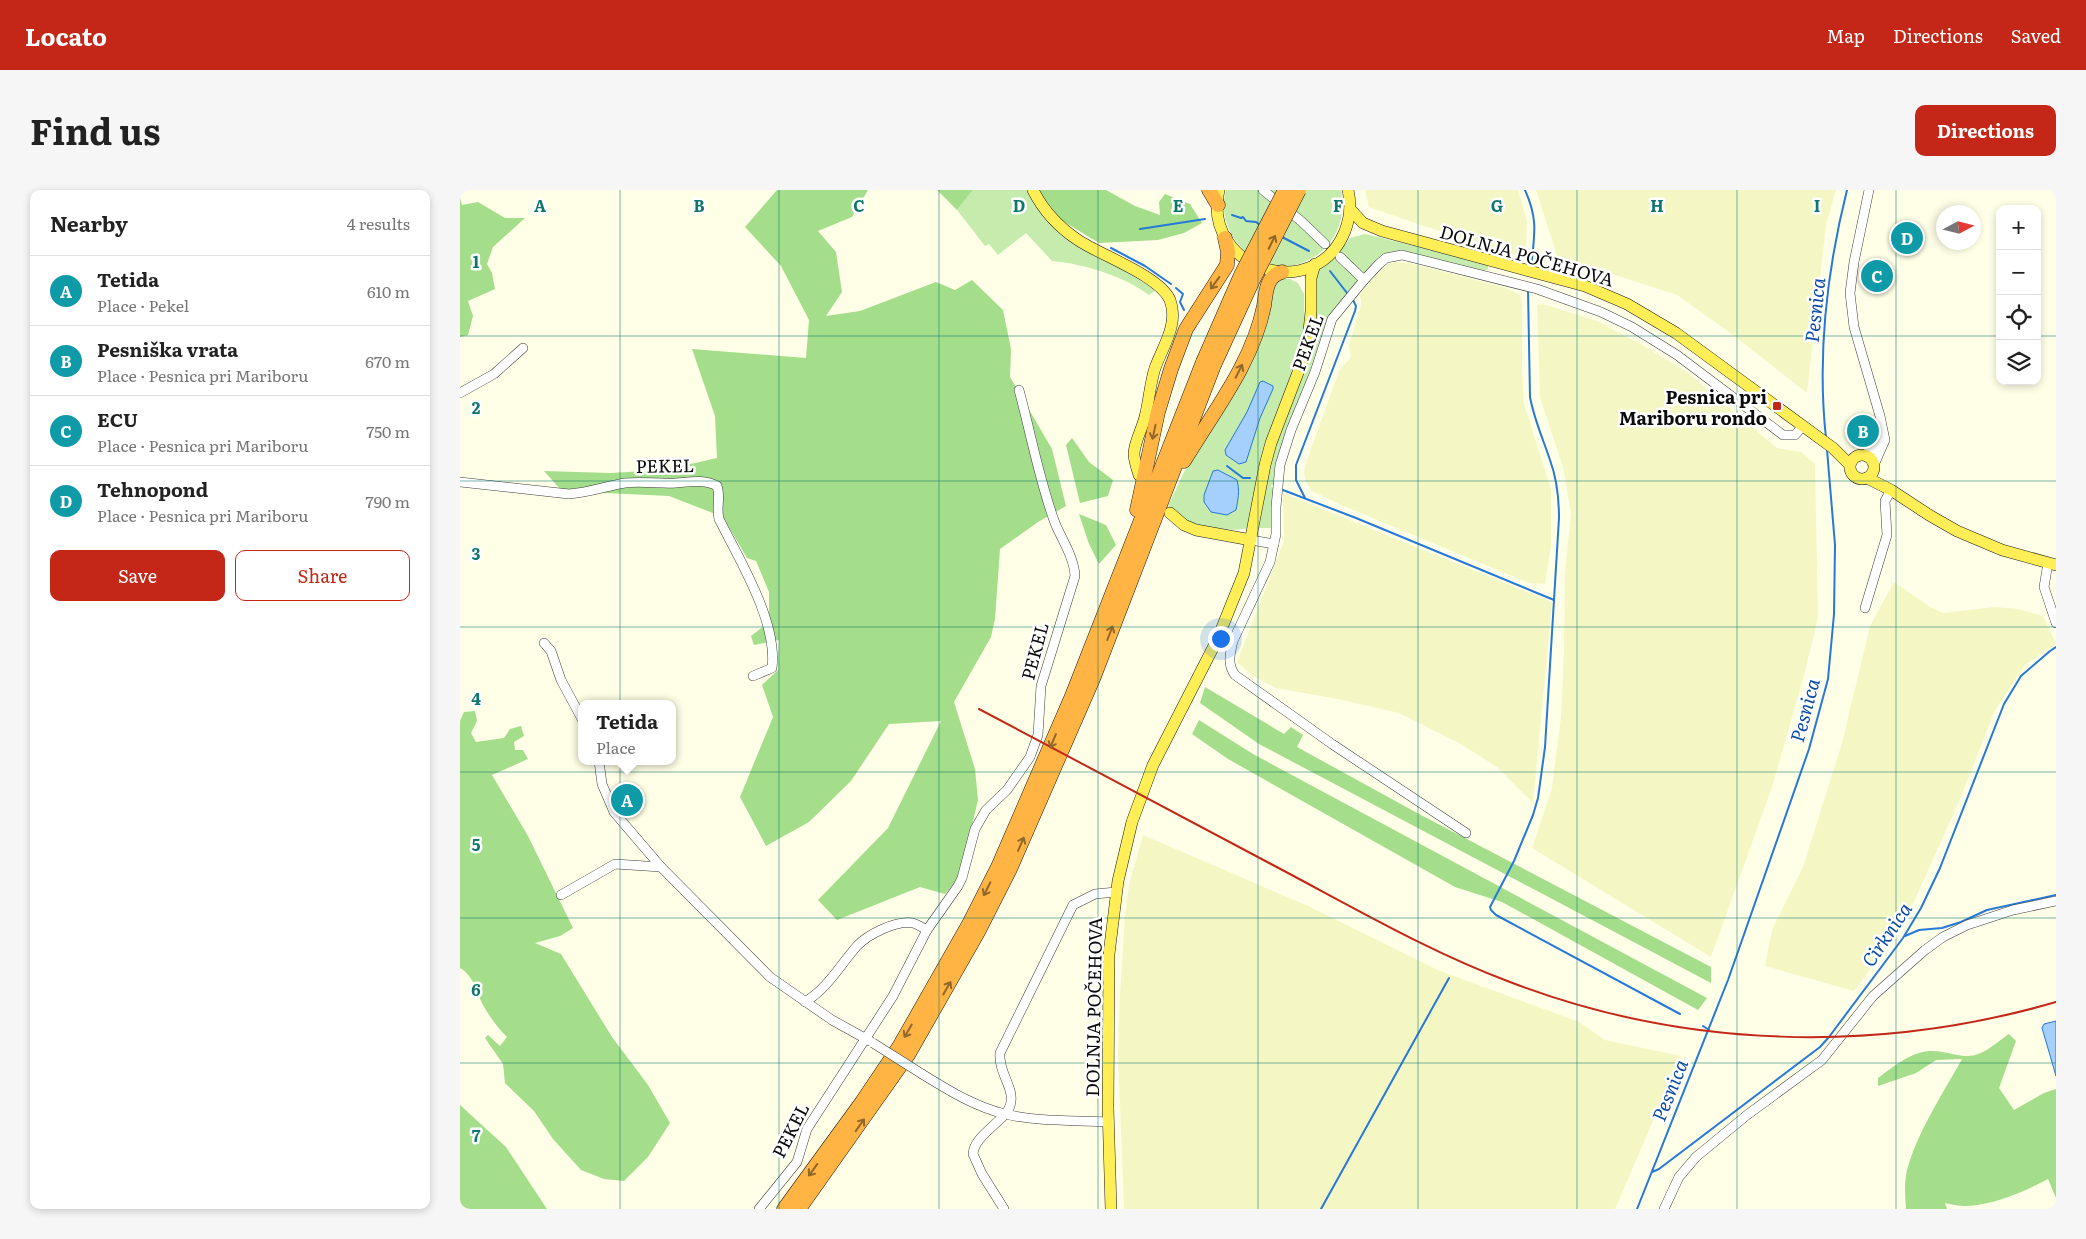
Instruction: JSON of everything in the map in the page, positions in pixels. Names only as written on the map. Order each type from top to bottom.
[{"type":"highway","points":[[1210,190],[1218,205]]},
{"type":"highway","points":[[784,1209],[862,1102],[898,1048],[969,924],[998,867],[1043,766],[1126,556],[1209,363],[1242,276],[1286,190]]},
{"type":"highway","points":[[799,1209],[908,1055],[978,932],[1010,869],[1055,769],[1164,511],[1209,363],[1299,190]]},
{"type":"highway","points":[[1126,556],[1126,539],[1138,509],[1158,412],[1171,369],[1186,328],[1227,265],[1228,252],[1225,238]]},
{"type":"highway","points":[[1164,511],[1181,466],[1246,358],[1258,328],[1270,279],[1276,274],[1286,272]]},
{"type":"main road","points":[[1033,190],[1048,213],[1062,228],[1093,249],[1146,277],[1161,288],[1169,297],[1173,319],[1154,371],[1145,418],[1134,451],[1134,461],[1139,475]]},
{"type":"main road","points":[[1219,190],[1219,223],[1225,238],[1233,249],[1246,261],[1261,269],[1286,272],[1315,264],[1333,250],[1343,236],[1350,209],[1348,190]]},
{"type":"main road","name":"DOLNJA POČEHOVA","points":[[1350,209],[1363,223],[1382,231],[1590,288],[1652,317],[1834,448],[1857,459]]},
{"type":"main road","name":"DOLNJA POČEHOVA","points":[[1343,236],[1354,230],[1382,231]]},
{"type":"main road","name":"DOLNJA POČEHOVA","points":[[1111,1209],[1108,954],[1116,892],[1125,848],[1140,800],[1159,751],[1217,640],[1244,573],[1260,488],[1271,443],[1307,349],[1311,278],[1315,264]]},
{"type":"main road","points":[[1286,272],[1304,284],[1311,301]]},
{"type":"main road","points":[[1874,466],[1872,474],[1867,478],[1855,477],[1851,472],[1857,459],[1872,459],[1874,466],[1891,490]]},
{"type":"main road","points":[[1867,478],[1891,490],[1929,516],[1957,531],[2002,550],[2052,564]]},
{"type":"main road","points":[[1164,511],[1184,525],[1196,530],[1251,540]]},
{"type":"street","points":[[1263,190],[1302,221],[1326,244]]},
{"type":"street","points":[[1869,190],[1852,276],[1851,303],[1858,340],[1885,440],[1874,466]]},
{"type":"street","name":"DOLNJA POČEHOVA","points":[[1364,280],[1386,258],[1402,255],[1537,289],[1594,309],[1632,327],[1677,355],[1783,435],[1794,435],[1806,428]]},
{"type":"street","points":[[1340,257],[1364,280]]},
{"type":"street","points":[[1490,276],[1493,261]]},
{"type":"street","name":"PEKEL","points":[[1364,280],[1332,319],[1315,372],[1291,430],[1280,465],[1277,484],[1274,544],[1270,562],[1233,641],[1230,652],[1230,667],[1235,675],[1332,744],[1466,833]]},
{"type":"street","points":[[460,393],[494,374],[523,348]]},
{"type":"street","name":"PEKEL","points":[[759,1209],[797,1162],[807,1129],[869,1041],[927,930],[962,878],[975,829],[986,810],[1007,790],[1030,756],[1038,735],[1041,686],[1075,576],[1075,565],[1070,559],[1046,495],[1019,390]]},
{"type":"street","points":[[1857,459],[1876,448],[1883,430]]},
{"type":"street","name":"PEKEL","points":[[460,482],[569,494],[581,494],[626,483],[641,482],[663,484],[703,482],[717,486],[719,492],[717,510],[719,519],[757,592],[774,657],[772,668],[753,676]]},
{"type":"street","points":[[1865,608],[1886,535],[1885,501],[1891,490]]},
{"type":"street","points":[[1251,540],[1274,544]]},
{"type":"street","points":[[2052,564],[2044,587],[2056,623]]},
{"type":"street","points":[[544,643],[551,651],[561,680],[578,712]]},
{"type":"street","points":[[600,765],[602,784],[614,812],[661,867],[770,977],[805,1002],[960,1097],[1004,1114],[1042,1120],[1109,1122]]},
{"type":"street","points":[[561,895],[615,864],[661,867]]},
{"type":"street","points":[[1004,1209],[982,1174],[973,1154],[976,1143],[1010,1108],[1012,1097],[1000,1070],[1000,1053],[1073,905],[1081,899],[1095,894],[1116,892]]},
{"type":"street","points":[[1664,1209],[1679,1177],[1696,1157],[1755,1109],[1822,1060],[1873,996],[1925,950],[1943,937],[1975,923],[2013,910],[2056,901]]},
{"type":"street","points":[[805,1002],[834,976],[858,944],[871,935],[892,925],[912,923],[927,930]]},
{"type":"green space","points":[[777,190],[868,190],[852,217],[818,231],[836,252],[842,292],[826,316],[860,311],[936,282],[955,290],[972,280],[1003,310],[1011,349],[1010,377],[1052,449],[1066,506],[1038,522],[1000,549],[995,619],[991,637],[954,702],[975,769],[978,800],[960,876],[945,894],[920,887],[837,920],[818,900],[888,828],[941,721],[889,724],[851,781],[809,822],[766,846],[740,797],[773,717],[762,685],[778,670],[779,640],[754,645],[751,636],[769,622],[769,592],[756,561],[747,558],[723,517],[669,496],[562,491],[544,471],[610,473],[664,470],[717,458],[715,416],[692,349],[806,358],[809,320],[781,266],[745,227]]},
{"type":"green space","points":[[937,190],[973,190],[957,210]]},
{"type":"green space","points":[[973,190],[1028,190],[1108,261],[1156,290],[1149,295],[1128,282],[1103,272],[1052,261],[1026,233],[998,255],[989,244],[985,246],[957,210]]},
{"type":"green space","points":[[1038,190],[1106,190],[1135,206],[1160,215],[1159,202],[1165,194],[1190,204],[1202,223],[1184,233],[1158,240],[1099,243],[1061,220]]},
{"type":"green space","points":[[1226,190],[1260,190],[1326,248],[1308,260],[1287,266],[1272,265],[1259,260],[1247,253],[1237,243],[1230,231],[1225,218]]},
{"type":"green space","points":[[1265,190],[1341,190],[1341,219],[1329,244]]},
{"type":"green space","points":[[1365,190],[1518,190],[1527,221],[1526,244],[1523,252],[1519,255],[1421,225],[1369,207]]},
{"type":"green space","points":[[1536,190],[1836,190],[1826,225],[1807,393],[1732,334],[1677,295],[1557,256]]},
{"type":"green space","points":[[460,198],[462,205],[478,202],[505,218],[525,218],[493,247],[487,264],[492,273],[495,289],[468,301],[473,316],[468,335],[460,337]]},
{"type":"green space","points":[[1365,234],[1488,264],[1488,269],[1483,272],[1382,256],[1364,274],[1339,253],[1350,238]]},
{"type":"green space","points":[[1336,257],[1358,281],[1328,318],[1323,330],[1274,485],[1271,485],[1274,488],[1272,528],[1259,528],[1270,463],[1284,420],[1315,295],[1317,271]]},
{"type":"green space","points":[[1394,262],[1409,263],[1504,287],[1520,295],[1522,302],[1524,404],[1551,489],[1551,546],[1545,584],[1529,583],[1339,504],[1312,491],[1306,482],[1304,473],[1306,463],[1339,371],[1351,357],[1349,346],[1361,305],[1359,295],[1383,267]]},
{"type":"green space","points":[[1290,279],[1298,283],[1304,294],[1305,340],[1262,458],[1248,528],[1234,530],[1216,529],[1192,524],[1168,506],[1272,288],[1278,281]]},
{"type":"green space","points":[[1543,304],[1597,321],[1637,342],[1687,372],[1777,448],[1801,452],[1815,464],[1818,618],[1803,679],[1772,787],[1711,957],[1532,848],[1552,788],[1561,717],[1565,572],[1571,513],[1563,467],[1540,397],[1537,305]]},
{"type":"green space","points":[[1072,438],[1089,462],[1113,480],[1108,496],[1080,503],[1066,445]]},
{"type":"green space","points":[[1283,493],[1552,602],[1533,803],[1497,767],[1461,744],[1399,713],[1338,699],[1276,688],[1253,676],[1237,662],[1284,541]]},
{"type":"green space","points":[[1079,514],[1106,525],[1116,545],[1099,564],[1089,544]]},
{"type":"green space","points":[[1894,582],[1930,607],[1943,613],[1995,607],[2018,609],[2043,616],[2056,644],[2025,665],[1995,710],[1960,799],[1904,924],[1854,991],[1765,966],[1772,930],[1803,867],[1842,743],[1870,626]]},
{"type":"green space","points":[[1205,687],[1284,734],[1291,727],[1303,735],[1297,747],[1419,814],[1711,967],[1711,983],[1259,744],[1200,703]]},
{"type":"green space","points":[[475,711],[477,721],[471,733],[476,742],[504,738],[510,729],[521,726],[524,736],[514,742],[515,750],[523,750],[528,759],[492,775],[528,836],[573,928],[560,936],[535,943],[561,954],[612,1037],[648,1085],[670,1123],[648,1157],[624,1181],[604,1179],[581,1170],[553,1139],[534,1111],[505,1083],[503,1064],[485,1038],[488,1035],[500,1046],[507,1037],[483,1005],[469,975],[460,968],[460,721],[464,712]]},
{"type":"green space","points":[[1199,720],[1253,754],[1707,998],[1698,1010],[1502,902],[1455,887],[1228,759],[1192,734]]},
{"type":"green space","points":[[1143,835],[1308,906],[1440,971],[1579,1022],[1605,1040],[1681,1056],[1615,1209],[1124,1209],[1118,1052],[1120,994],[1125,914],[1129,885]]},
{"type":"green space","points":[[2009,1034],[2016,1041],[1999,1088],[2014,1110],[2044,1093],[2056,1089],[2056,1198],[2048,1179],[2019,1193],[1986,1203],[1965,1206],[1945,1203],[1947,1209],[1906,1209],[1905,1180],[1917,1141],[1962,1059],[1936,1060],[1916,1073],[1878,1086],[1878,1078],[1902,1061],[1922,1052],[1934,1051],[1963,1056],[1979,1054]]},
{"type":"green space","points":[[460,1105],[506,1147],[547,1209],[460,1209]]},
{"type":"water","points":[[1263,381],[1273,386],[1273,389],[1260,418],[1246,462],[1239,464],[1226,455],[1225,450],[1247,412],[1260,382]]},
{"type":"water","points":[[1218,470],[1237,480],[1238,484],[1236,510],[1227,515],[1211,512],[1204,502],[1204,495],[1213,471]]},
{"type":"water","points":[[2056,1021],[2056,1076],[2042,1028],[2044,1024]]},
{"type":"waterway","points":[[1525,190],[1534,220],[1531,268]]},
{"type":"waterway","name":"Pesnica","points":[[1826,438],[1823,407],[1823,344],[1829,282],[1847,190]]},
{"type":"waterway","points":[[1232,215],[1243,217],[1246,221],[1256,222],[1260,225]]},
{"type":"waterway","points":[[1140,229],[1205,219]]},
{"type":"waterway","points":[[1282,237],[1309,251]]},
{"type":"waterway","points":[[1111,248],[1145,266],[1171,284]]},
{"type":"waterway","points":[[1330,271],[1347,293]]},
{"type":"waterway","points":[[1176,288],[1183,294],[1180,302],[1184,310]]},
{"type":"waterway","points":[[1528,290],[1530,397],[1554,474],[1559,511],[1545,747],[1538,798],[1533,815],[1514,861],[1490,907],[1496,915],[1680,1014]]},
{"type":"waterway","points":[[1305,498],[1296,480],[1296,465],[1355,311],[1356,306],[1353,300]]},
{"type":"waterway","name":"Pesnica","points":[[1637,1209],[1728,980],[1809,749],[1828,679],[1834,614],[1835,545],[1827,450]]},
{"type":"waterway","points":[[1227,466],[1243,478],[1250,478]]},
{"type":"waterway","points":[[1283,490],[1356,518],[1554,600]]},
{"type":"waterway","name":"Cirknica","points":[[1652,1172],[1659,1169],[1820,1047],[1829,1037],[1903,938],[1921,908],[1940,868],[2004,704],[2021,676],[2056,647]]},
{"type":"waterway","points":[[1905,936],[1919,930],[1942,928],[1961,922],[1987,910],[2056,895]]},
{"type":"waterway","points":[[1321,1209],[1449,978]]},
{"type":"waterway","name":"Pesnica","points":[[1703,1026],[1709,1030]]},
{"type":"railway","points":[[979,709],[1418,942],[1479,970],[1576,1004],[1644,1021],[1712,1031],[1781,1037],[1850,1036],[1920,1030],[1988,1019],[2056,1002]]},
{"type":"place","name":"Tehnopond","points":[[1907,238]]},
{"type":"place","name":"ECU","points":[[1877,276]]},
{"type":"place","name":"Pesnica pri Mariboru rondo","points":[[1777,406]]},
{"type":"place","name":"Pesniška vrata","points":[[1863,431]]},
{"type":"place","name":"Tetida","points":[[627,800]]}]
